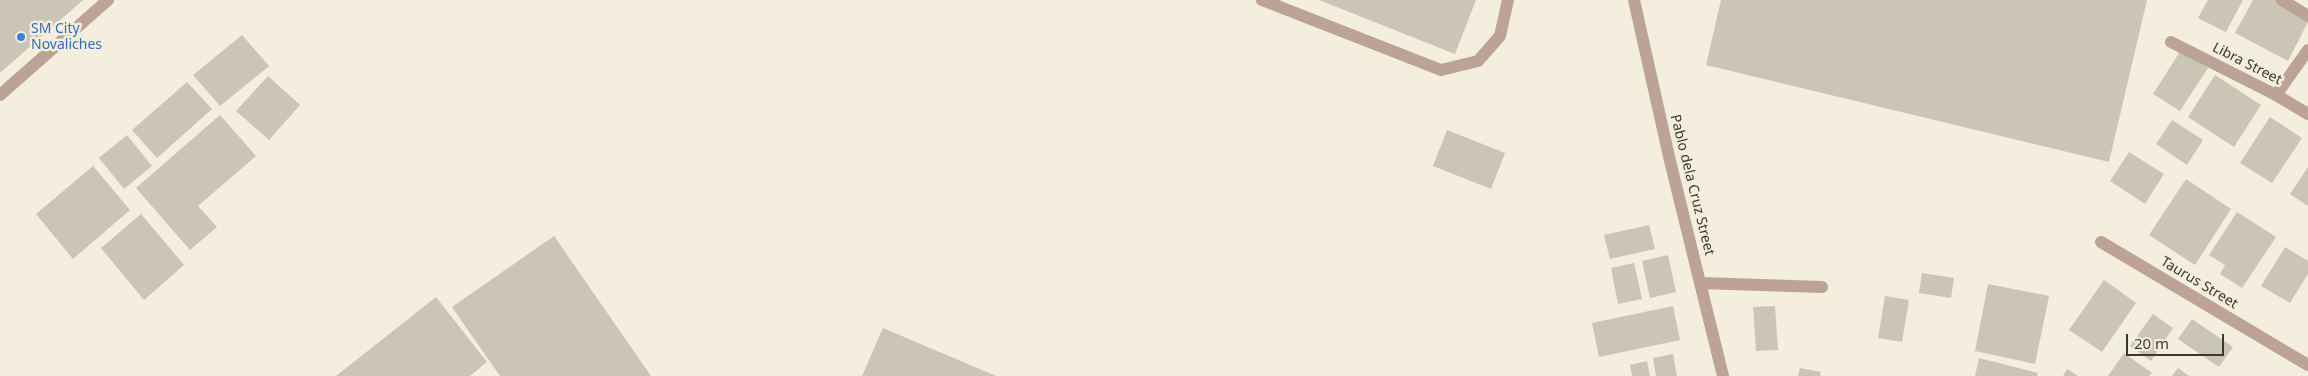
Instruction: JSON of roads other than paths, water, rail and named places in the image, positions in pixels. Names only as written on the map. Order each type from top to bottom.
[{"type":"street","points":[[0,95],[108,0]]},
{"type":"street","points":[[1262,0],[1441,70],[1478,62],[1500,36],[1508,0]]},
{"type":"street","name":"Pablo dela Cruz Street","points":[[1634,0],[1670,161],[1723,376]]},
{"type":"street","points":[[2282,0],[2308,16]]},
{"type":"street","name":"Libra Street","points":[[2170,42],[2276,95],[2308,114]]},
{"type":"street","points":[[2276,95],[2308,50]]},
{"type":"street","name":"Taurus Street","points":[[2101,242],[2308,367]]},
{"type":"street","points":[[1700,283],[1822,287]]},
{"type":"street","points":[[2305,376],[2308,367]]},
{"type":"place","name":"SM City Novaliches","points":[[21,37]]}]
